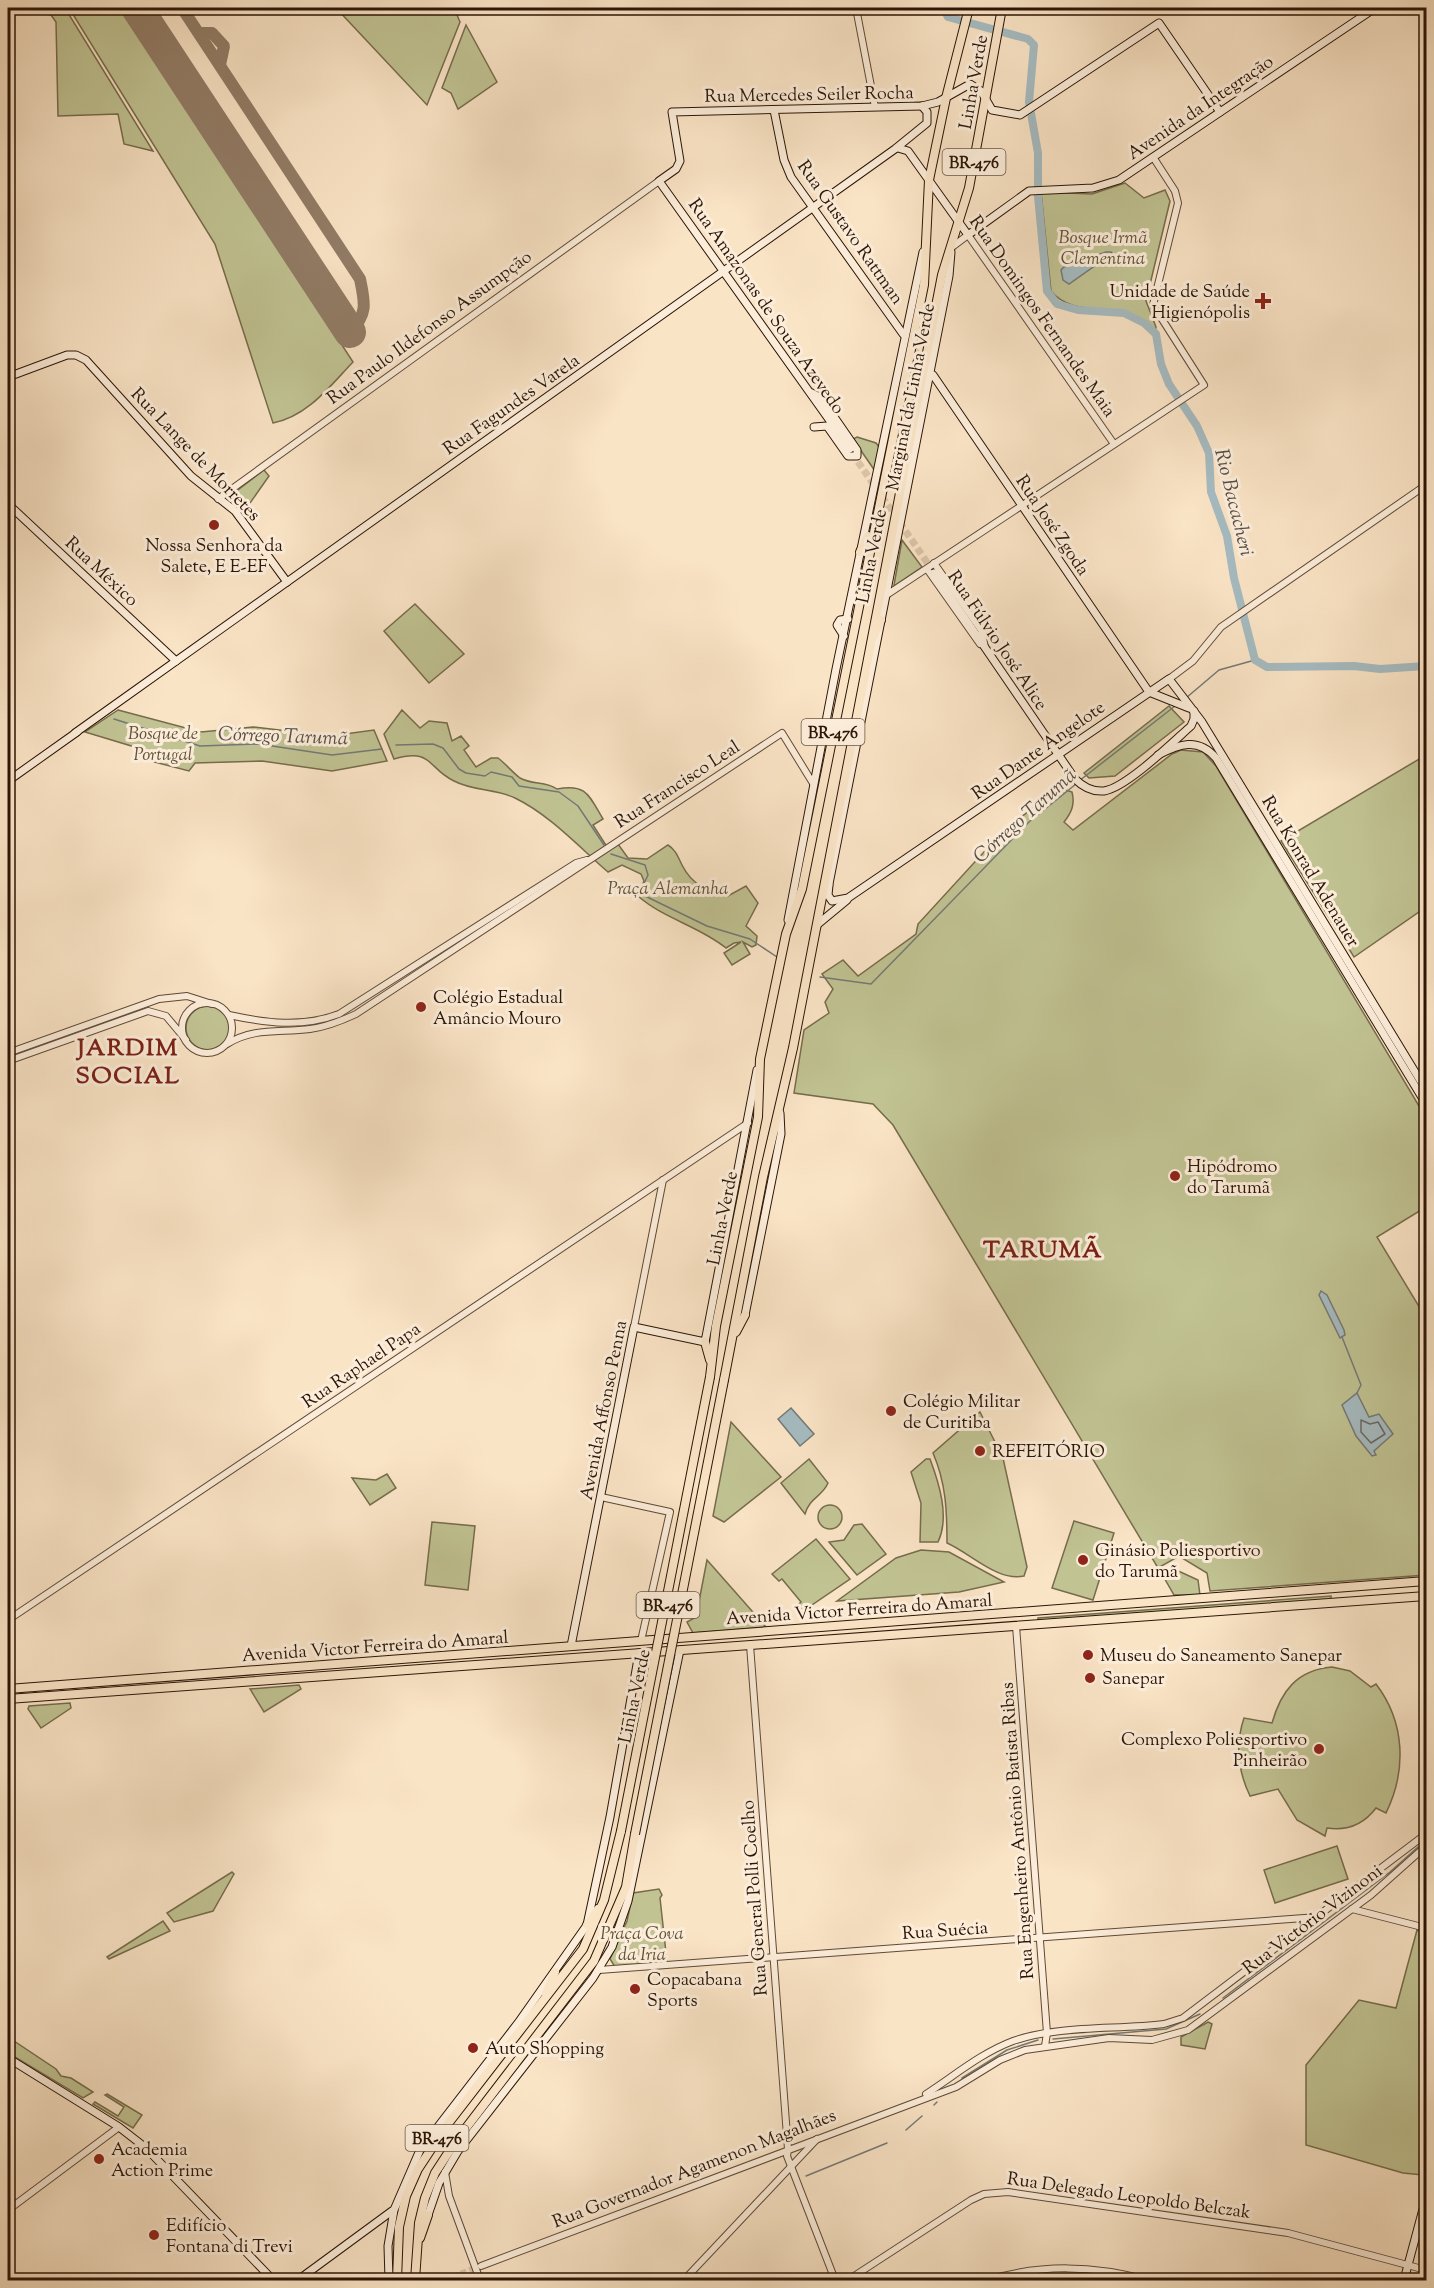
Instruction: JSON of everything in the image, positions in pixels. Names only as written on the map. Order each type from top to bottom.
[{"type":"highway","name":"Linha Verde","points":[[416,2280],[416,2250],[424,2198],[441,2162],[587,1972],[606,1938],[626,1887],[763,1177],[780,1113],[867,650],[942,275],[960,223],[986,100],[1002,8]]},
{"type":"highway","name":"Linha Verde","points":[[397,2280],[399,2227],[406,2196],[418,2169],[442,2132],[583,1949],[604,1900],[621,1831],[710,1377],[721,1303],[758,1117],[760,1059],[786,934],[804,882],[873,527],[924,285],[929,180],[968,10]]},
{"type":"highway","points":[[860,552],[873,527]]},
{"type":"highway","points":[[867,650],[881,620]]},
{"type":"highway","points":[[730,1345],[745,1315]]},
{"type":"highway","points":[[705,1341],[712,1366]]},
{"type":"highway","name":"Avenida Victor Ferreira do Amaral","points":[[8,1689],[1426,1581]]},
{"type":"highway","points":[[1350,1587],[1346,1594],[1351,1601]]},
{"type":"highway","points":[[1332,1589],[1337,1596],[1334,1603]]},
{"type":"highway","name":"Avenida Victor Ferreira do Amaral","points":[[8,1699],[1426,1596]]},
{"type":"highway","points":[[991,1628],[987,1620],[992,1614]]},
{"type":"highway","points":[[971,1616],[976,1623],[972,1629]]},
{"type":"highway","points":[[586,1925],[604,1900]]},
{"type":"highway","points":[[541,2004],[555,1972]]},
{"type":"highway","points":[[416,2250],[428,2215]]},
{"type":"main road","name":"Avenida da Integração","points":[[968,235],[1029,191],[1043,188],[1101,187],[1119,180],[1375,8]]},
{"type":"main road","points":[[986,100],[995,111],[1018,115],[1027,112],[1159,22],[1220,112]]},
{"type":"main road","name":"Rua Mercedes Seiler Rocha","points":[[659,181],[676,169],[680,161],[672,112],[922,106],[946,98],[970,84],[978,89],[986,100]]},
{"type":"main road","name":"Rua Fagundes Varela","points":[[8,781],[896,149],[927,123],[927,112],[922,106]]},
{"type":"main road","name":"Rua Gustavo Rattman","points":[[774,110],[786,166],[813,208],[903,334]]},
{"type":"main road","name":"Rua Domingos Fernandes Maia","points":[[896,149],[906,149],[968,235]]},
{"type":"main road","name":"Rua Amazonas de Souza Azevedo","points":[[659,181],[850,449]]},
{"type":"main road","name":"Marginal da Linha Verde","points":[[786,934],[860,552],[895,393],[928,223]]},
{"type":"main road","name":"Marginal da Linha Verde","points":[[813,939],[829,885],[949,276],[952,247]]},
{"type":"main road","name":"Rua Lange de Morretes","points":[[8,377],[61,356],[76,355],[90,364],[191,476],[236,511],[287,582]]},
{"type":"main road","name":"Rua José Zgoda","points":[[933,375],[1149,692]]},
{"type":"main road","points":[[810,392],[821,398],[857,450],[857,456],[848,456],[826,426],[814,427],[821,418],[810,392]]},
{"type":"main road","name":"Rua México","points":[[8,504],[176,661]]},
{"type":"main road","name":"Rua Fúlvio José Alice","points":[[934,573],[1080,785],[1094,790],[1109,790],[1158,755]]},
{"type":"main road","name":"Rua Dante Angelote","points":[[818,924],[848,898],[1057,753],[1169,679]]},
{"type":"main road","name":"Rua Konrad Adenauer","points":[[1169,679],[1178,698],[1193,710],[1426,1090]]},
{"type":"main road","points":[[1149,692],[1178,698]]},
{"type":"main road","points":[[1158,755],[1191,726],[1194,719],[1193,710]]},
{"type":"main road","name":"Rua Konrad Adenauer","points":[[1158,755],[1180,745],[1192,744],[1209,750],[1216,758],[1426,1104]]},
{"type":"main road","points":[[829,885],[830,900],[835,902],[848,898]]},
{"type":"main road","name":"Linha Verde","points":[[705,1341],[760,1059]]},
{"type":"main road","name":"Linha Verde","points":[[745,1315],[781,1134],[780,1113]]},
{"type":"main road","points":[[634,1327],[705,1341]]},
{"type":"main road","name":"Avenida Affonso Penna","points":[[571,1646],[634,1327]]},
{"type":"main road","name":"Linha Verde","points":[[428,2215],[444,2172],[467,2138],[599,1970],[617,1936],[628,1901],[680,1650]]},
{"type":"main road","name":"Linha Verde","points":[[389,2280],[388,2246],[394,2210],[406,2178],[425,2140],[555,1972],[586,1925],[610,1817],[639,1653]]},
{"type":"main road","points":[[8,2058],[119,2127],[160,2161],[273,2280]]},
{"type":"main road","points":[[1404,2280],[1426,2198]]},
{"type":"main road","points":[[298,2280],[372,2229],[394,2210]]},
{"type":"street","points":[[856,8],[875,107]]},
{"type":"street","points":[[885,596],[1204,385],[1154,310],[1153,297],[1178,198],[1153,157]]},
{"type":"street","name":"Rua Paulo Ildefonso Assumpção","points":[[218,499],[659,181]]},
{"type":"street","points":[[952,247],[968,235]]},
{"type":"street","name":"Rua Domingos Fernandes Maia","points":[[968,235],[1114,444]]},
{"type":"street","name":"Rua Dante Angelote","points":[[1169,679],[1188,666],[1212,636],[1235,617],[1426,485]]},
{"type":"street","points":[[934,563],[981,630],[986,648]]},
{"type":"street","points":[[927,569],[973,637],[986,648]]},
{"type":"street","name":"Rua Francisco Leal","points":[[588,860],[782,733],[804,767]]},
{"type":"street","points":[[804,767],[811,771],[817,770]]},
{"type":"street","points":[[804,767],[814,785]]},
{"type":"street","points":[[8,1053],[166,997],[192,997],[212,1004],[229,1015],[277,1023],[311,1022],[339,1014],[576,863],[588,860]]},
{"type":"street","points":[[8,1061],[139,1013],[152,1011],[170,1019],[196,1050],[204,1053],[221,1049],[250,1032],[313,1029],[350,1017],[579,869],[588,860]]},
{"type":"street","points":[[186,1040],[183,1033],[185,1017],[197,1006],[212,1004]]},
{"type":"street","points":[[227,1044],[232,1029],[229,1015]]},
{"type":"street","points":[[51,1037],[56,1044]]},
{"type":"street","name":"Rua Raphael Papa","points":[[8,1620],[748,1123]]},
{"type":"street","points":[[731,1135],[742,1136],[744,1142]]},
{"type":"street","name":"Avenida Affonso Penna","points":[[634,1327],[663,1180]]},
{"type":"street","name":"Linha Verde","points":[[601,1497],[670,1512],[641,1641]]},
{"type":"street","name":"Rua Engenheiro Antônio Batista Ribas","points":[[1016,1626],[1047,2033],[1045,2046]]},
{"type":"street","name":"Rua General Polli Coelho","points":[[750,1645],[788,2149],[793,2157],[792,2166],[835,2280]]},
{"type":"street","name":"Rua Victório Vizinoni","points":[[1205,2004],[1426,1834]]},
{"type":"street","name":"Rua Victório Vizinoni","points":[[1212,2014],[1364,1900],[1426,1846]]},
{"type":"street","points":[[1364,1900],[1369,1910],[1375,1914]]},
{"type":"street","points":[[1352,1909],[1426,1928]]},
{"type":"street","name":"Rua Suécia","points":[[599,1970],[1318,1917]]},
{"type":"street","points":[[1293,1920],[1299,1923],[1301,1930]]},
{"type":"street","points":[[1205,2004],[1212,2014]]},
{"type":"street","name":"Rua Governador Agamenon Magalhães","points":[[918,2100],[995,2049],[1025,2037],[1047,2033],[1164,2024],[1183,2018],[1205,2004]]},
{"type":"street","name":"Rua Governador Agamenon Magalhães","points":[[482,2266],[819,2136],[957,2087],[1008,2056],[1045,2046],[1109,2038],[1160,2039],[1188,2030],[1212,2014]]},
{"type":"street","points":[[8,2210],[119,2127]]},
{"type":"street","points":[[684,2280],[819,2136]]},
{"type":"street","points":[[444,2172],[449,2196],[480,2280]]},
{"type":"street","points":[[435,2194],[444,2192],[449,2196]]},
{"type":"street","name":"Rua Delegado Leopoldo Belczak","points":[[848,2280],[971,2200],[991,2193],[1008,2192],[1288,2233],[1426,2270]]},
{"type":"street","points":[[987,2280],[1033,2270],[1070,2267],[1105,2270],[1148,2280]]},
{"type":"green space","points":[[40,8],[65,8],[153,151],[124,144],[118,114],[58,116],[56,22],[51,15],[43,13]]},
{"type":"green space","points":[[69,8],[123,8],[353,362],[318,399],[297,414],[273,423],[215,244]]},
{"type":"green space","points":[[336,8],[454,8],[460,22],[427,105]]},
{"type":"green space","points":[[466,25],[497,82],[458,109],[451,93],[442,88]]},
{"type":"green space","name":"Bosque Irmã Clementina","points":[[1125,183],[1144,198],[1165,190],[1170,201],[1146,301],[1156,327],[1155,332],[1127,313],[1075,306],[1058,298],[1051,291],[1041,192],[1092,194]]},
{"type":"green space","points":[[857,437],[876,443],[879,447],[875,471],[853,439]]},
{"type":"green space","points":[[264,470],[269,476],[243,513],[230,496]]},
{"type":"green space","points":[[902,540],[922,567],[894,586],[894,585]]},
{"type":"green space","points":[[415,604],[464,654],[429,683],[384,631]]},
{"type":"green space","points":[[1169,706],[1184,722],[1115,776],[1089,778],[1084,773]]},
{"type":"green space","name":"Bosque de Portugal","points":[[118,710],[201,732],[253,727],[330,736],[374,730],[387,761],[332,771],[262,761],[195,763],[189,771],[139,758],[141,752],[138,748],[85,732]]},
{"type":"green space","name":"Praça Alemanha","points":[[402,710],[420,728],[429,721],[447,723],[452,741],[461,736],[469,746],[464,750],[476,767],[491,758],[498,758],[517,776],[525,780],[557,789],[575,788],[586,793],[603,819],[593,825],[609,850],[618,844],[628,858],[647,859],[668,845],[675,851],[690,878],[707,889],[728,896],[746,886],[758,903],[746,926],[757,936],[756,945],[752,947],[743,942],[750,954],[732,965],[724,953],[741,942],[726,948],[716,940],[648,904],[638,896],[644,881],[641,874],[622,865],[608,872],[564,832],[528,805],[508,795],[469,787],[454,781],[423,758],[407,756],[394,759],[384,734]]},
{"type":"green space","name":"Hipódromo do Tarumã","points":[[1181,750],[1203,752],[1216,766],[1425,1116],[1426,1207],[1377,1237],[1426,1318],[1426,1575],[1210,1591],[1207,1573],[1179,1556],[1158,1568],[893,1125],[873,1104],[794,1093],[804,1030],[829,1013],[825,1002],[833,989],[822,974],[843,960],[858,976],[916,934],[918,924],[1005,829],[1060,788],[1072,792],[1072,808],[1064,822],[1073,830],[1172,754]]},
{"type":"green space","points":[[1426,755],[1426,907],[1354,957],[1281,841]]},
{"type":"green space","points":[[208,1006],[217,1007],[224,1012],[229,1019],[229,1037],[224,1044],[217,1049],[208,1050],[199,1049],[192,1044],[187,1037],[186,1028],[187,1019],[192,1012],[199,1007]]},
{"type":"green space","points":[[980,1412],[1003,1458],[1027,1567],[1024,1576],[1014,1577],[994,1571],[947,1543],[945,1497],[941,1475],[933,1453]]},
{"type":"green space","points":[[731,1422],[781,1477],[724,1522],[713,1516]]},
{"type":"green space","points":[[809,1459],[828,1483],[807,1508],[805,1514],[781,1483]]},
{"type":"green space","points":[[926,1459],[930,1459],[942,1500],[943,1522],[938,1542],[920,1542],[921,1503],[911,1472]]},
{"type":"green space","points":[[387,1474],[396,1488],[370,1505],[352,1478],[376,1480]]},
{"type":"green space","points":[[825,1505],[835,1505],[842,1512],[842,1522],[835,1529],[825,1529],[818,1522],[818,1512]]},
{"type":"green space","name":"Ginásio Poliesportivo do Tarumã","points":[[1074,1521],[1114,1533],[1093,1600],[1052,1588]]},
{"type":"green space","points":[[432,1522],[475,1526],[468,1590],[425,1585]]},
{"type":"green space","points":[[862,1524],[886,1554],[857,1575],[829,1542],[844,1540],[854,1525]]},
{"type":"green space","points":[[816,1539],[850,1579],[803,1611],[798,1605],[801,1602],[782,1579],[779,1581],[772,1574]]},
{"type":"green space","points":[[921,1550],[949,1552],[1004,1582],[959,1592],[837,1601],[896,1558]]},
{"type":"green space","points":[[707,1560],[766,1627],[693,1633],[687,1622],[696,1617]]},
{"type":"green space","points":[[1174,1569],[1198,1580],[1200,1595],[1174,1595],[1162,1574]]},
{"type":"green space","points":[[1331,1596],[1331,1600],[1038,1621],[1038,1618]]},
{"type":"green space","name":"Complexo Poliesportivo Pinheirão","points":[[1332,1667],[1350,1671],[1371,1687],[1376,1684],[1393,1714],[1400,1747],[1400,1763],[1393,1797],[1386,1813],[1376,1808],[1355,1825],[1327,1828],[1325,1836],[1297,1820],[1278,1789],[1250,1796],[1240,1767],[1239,1738],[1244,1718],[1272,1723],[1280,1701],[1292,1684],[1309,1673]]},
{"type":"green space","points":[[299,1685],[301,1689],[264,1712],[250,1689]]},
{"type":"green space","points":[[70,1703],[71,1708],[41,1728],[28,1709],[29,1706]]},
{"type":"green space","points":[[1337,1846],[1348,1879],[1275,1903],[1264,1870]]},
{"type":"green space","points":[[232,1872],[234,1874],[213,1911],[174,1922],[167,1913]]},
{"type":"green space","name":"Praça Cova da Iria","points":[[659,1889],[662,1895],[660,1898],[667,1962],[615,1967],[610,1959],[627,1921],[633,1893]]},
{"type":"green space","points":[[163,1921],[170,1931],[109,1959],[107,1957]]},
{"type":"green space","points":[[1417,1930],[1426,1933],[1426,2171],[1423,2175],[1403,2173],[1306,2145],[1306,2065],[1359,2000],[1396,2008]]},
{"type":"green space","points":[[1208,2022],[1212,2024],[1205,2049],[1181,2045],[1181,2037]]},
{"type":"green space","points":[[8,2037],[56,2069],[61,2076],[71,2078],[93,2092],[83,2098],[8,2053]]},
{"type":"green space","points":[[107,2094],[142,2115],[133,2128],[93,2104],[95,2102],[118,2116],[124,2107],[105,2095]]},
{"type":"water","points":[[1111,252],[1116,258],[1099,263],[1069,284],[1063,280],[1061,270],[1064,267]]},
{"type":"water","points":[[1321,1291],[1327,1295],[1344,1330],[1345,1335],[1340,1338],[1319,1295]]},
{"type":"water","points":[[1357,1393],[1369,1417],[1379,1414],[1393,1434],[1374,1451],[1376,1455],[1372,1456],[1356,1436],[1342,1405]]},
{"type":"water","points":[[791,1408],[814,1434],[800,1446],[778,1419]]},
{"type":"waterway","name":"Rio Bacacheri","points":[[943,8],[948,17],[1028,39],[1034,45],[1029,102],[1038,153],[1038,196],[1047,291],[1057,304],[1078,310],[1124,313],[1144,323],[1156,334],[1161,364],[1169,384],[1197,426],[1209,453],[1211,492],[1227,536],[1234,578],[1255,660],[1267,667],[1354,666],[1380,669],[1426,666]]},
{"type":"waterway","name":"Córrego Tarumã","points":[[1186,698],[1219,670],[1255,660]]},
{"type":"waterway","name":"Córrego Tarumã","points":[[1079,781],[1175,706]]},
{"type":"waterway","name":"Córrego Tarumã","points":[[114,719],[200,746],[259,744],[332,755],[382,749]]},
{"type":"waterway","name":"Córrego Tarumã","points":[[396,745],[433,744],[443,748],[459,769],[466,773],[485,776],[491,772],[512,777],[519,786],[559,792],[578,806],[604,845]]},
{"type":"waterway","name":"Córrego Tarumã","points":[[820,977],[871,984],[1029,822],[1076,784]]},
{"type":"waterway","name":"Córrego Tarumã","points":[[611,854],[645,865],[648,875],[641,890],[645,896],[707,926],[750,939],[777,957]]},
{"type":"waterway","points":[[1342,1337],[1361,1385],[1357,1393]]},
{"type":"waterway","points":[[1223,1998],[1390,1872],[1418,1847]]},
{"type":"waterway","points":[[1053,2039],[1166,2029],[1200,2014]]},
{"type":"waterway","points":[[962,2078],[1007,2050],[1038,2040]]},
{"type":"waterway","points":[[934,2105],[937,2102]]},
{"type":"waterway","points":[[906,2130],[922,2116]]},
{"type":"waterway","points":[[806,2176],[887,2143]]},
{"type":"taxiway","points":[[182,8],[360,279],[364,308],[360,320],[350,332]]},
{"type":"taxiway","points":[[202,38],[203,33],[212,33],[224,46],[220,65]]},
{"type":"runway","points":[[137,8],[350,332]]},
{"type":"tunnel","points":[[903,334],[926,366]]},
{"type":"tunnel","points":[[852,453],[933,571]]},
{"type":"tunnel","points":[[444,2280],[478,2267]]},
{"type":"place","name":"Unidade de Saúde Higienópolis","points":[[1263,301]]},
{"type":"place","name":"Nossa Senhora da Salete, E E-EF","points":[[214,525]]},
{"type":"place","name":"Colégio Estadual Amâncio Mouro","points":[[421,1007]]},
{"type":"place","name":"Hipódromo do Tarumã","points":[[1175,1176]]},
{"type":"place","name":"Colégio Militar de Curitiba","points":[[891,1411]]},
{"type":"place","name":"REFEITÓRIO","points":[[980,1451]]},
{"type":"place","name":"Ginásio Poliesportivo do Tarumã","points":[[1083,1560]]},
{"type":"place","name":"Museu do Saneamento Sanepar","points":[[1088,1655]]},
{"type":"place","name":"Sanepar","points":[[1090,1678]]},
{"type":"place","name":"Complexo Poliesportivo Pinheirão","points":[[1319,1749]]},
{"type":"place","name":"Copacabana Sports","points":[[635,1989]]},
{"type":"place","name":"Auto Shopping","points":[[473,2048]]},
{"type":"place","name":"Academia Action Prime","points":[[99,2159]]},
{"type":"place","name":"Edifício Fontana di Trevi","points":[[154,2235]]},
{"type":"district","name":"JARDIM SOCIAL","points":[[128,1061]]},
{"type":"district","name":"TARUMÃ","points":[[1043,1249]]}]
